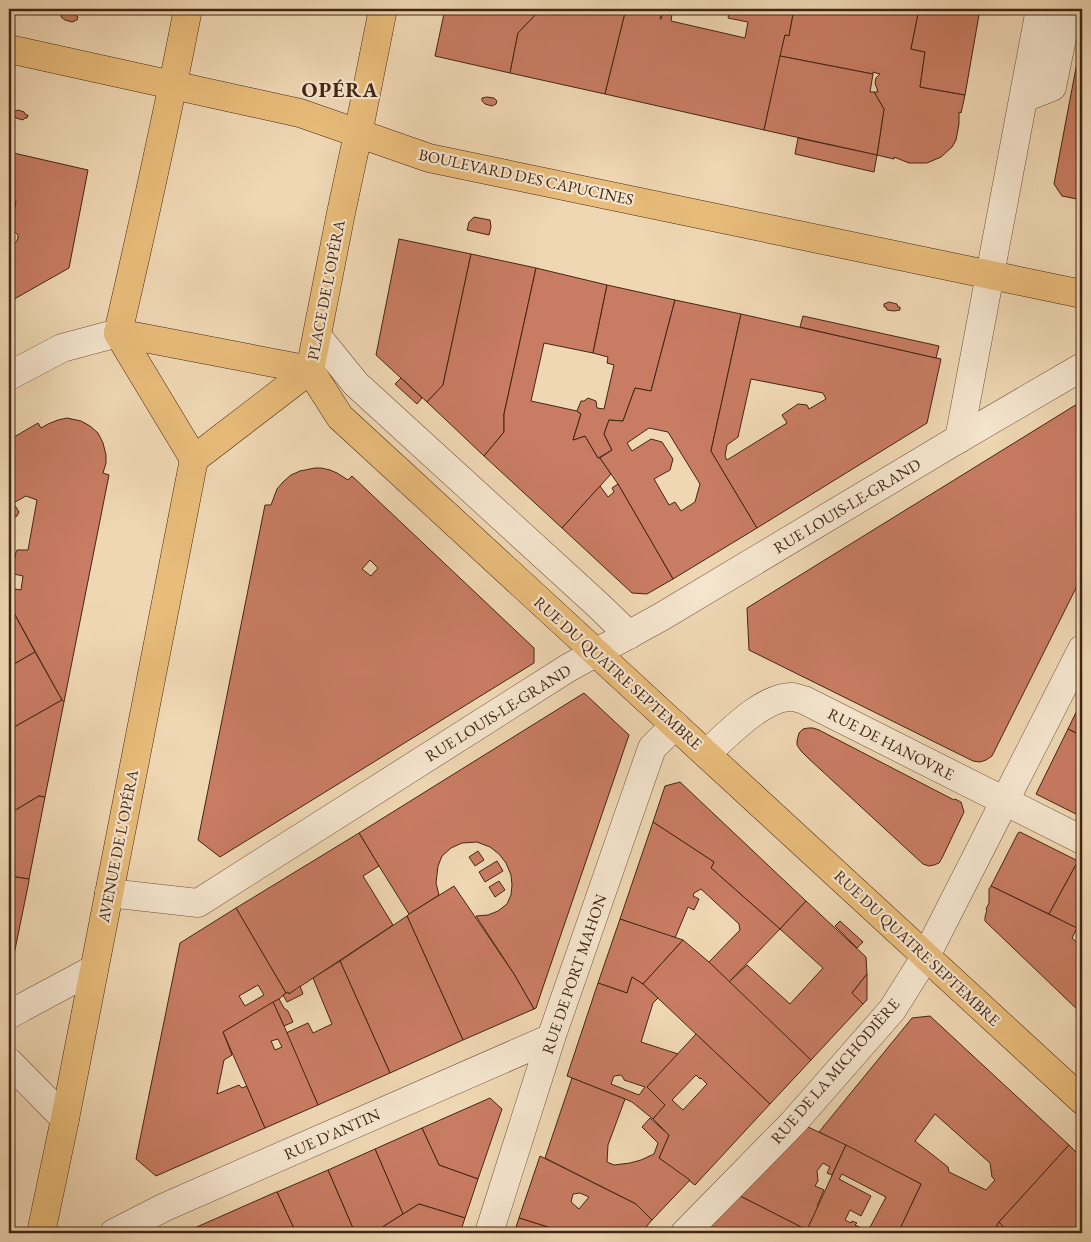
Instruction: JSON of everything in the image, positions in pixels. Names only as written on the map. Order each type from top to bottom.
[{"type":"main road","points":[[188,9],[118,332],[194,459]]},
{"type":"main road","name":"PLACE DE L'OPÉRA","points":[[194,459],[310,370],[383,9]]},
{"type":"main road","name":"BOULEVARD DES CAPUCINES","points":[[9,49],[300,113],[429,158],[1082,294]]},
{"type":"main road","points":[[118,332],[310,370]]},
{"type":"main road","name":"RUE DU QUATRE SEPTEMBRE","points":[[310,370],[340,417],[1082,1100]]},
{"type":"main road","name":"AVENUE DE L'OPÉRA","points":[[41,1233],[194,459]]},
{"type":"street","points":[[959,439],[1040,9]]},
{"type":"street","points":[[1024,98],[1052,87],[1068,9]]},
{"type":"street","points":[[9,376],[62,348],[118,332]]},
{"type":"street","points":[[317,336],[356,384],[629,635]]},
{"type":"street","name":"RUE LOUIS-LE-GRAND","points":[[109,893],[198,903],[568,668],[661,617],[1082,367]]},
{"type":"street","name":"RUE DE LA MICHODIÈRE","points":[[685,1233],[792,1123],[892,1010],[926,956],[1082,649]]},
{"type":"street","name":"RUE DE HANOVRE","points":[[706,754],[740,722],[755,712],[774,701],[792,697],[804,700],[1082,840]]},
{"type":"street","name":"RUE DE PORT MAHON","points":[[489,1233],[552,1038],[652,748],[675,725]]},
{"type":"street","points":[[9,1015],[94,969]]},
{"type":"street","name":"RUE D'ANTIN","points":[[123,1231],[165,1207],[552,1038]]},
{"type":"street","points":[[9,1062],[65,1119]]},
{"type":"building","points":[[445,9],[541,9],[518,33],[510,73],[435,56]]},
{"type":"building","points":[[541,9],[626,9],[605,94],[510,73],[518,33]]},
{"type":"building","points":[[626,9],[662,9],[660,19],[664,12],[672,14],[671,21],[745,38],[748,22],[728,18],[730,9],[794,9],[789,36],[785,35],[764,130],[605,94]]},
{"type":"building","points":[[794,9],[919,9],[911,49],[925,52],[920,87],[965,95],[961,113],[959,112],[956,140],[952,147],[941,157],[927,163],[909,163],[894,157],[894,159],[877,155],[884,109],[874,92],[878,92],[875,83],[876,78],[880,74],[780,56],[785,35],[789,36]]},
{"type":"building","points":[[919,9],[980,9],[965,95],[920,87],[925,52],[911,49]]},
{"type":"building","points":[[67,12],[78,17],[77,20],[72,22],[61,17],[62,13]]},
{"type":"building","points":[[1082,36],[1082,200],[1062,196],[1054,184]]},
{"type":"building","points":[[780,56],[873,74],[870,92],[874,92],[884,109],[877,155],[764,130]]},
{"type":"building","points":[[482,98],[494,98],[497,101],[496,104],[492,106],[485,104]]},
{"type":"building","points":[[18,110],[28,115],[27,118],[23,120],[12,115],[13,112]]},
{"type":"building","points":[[798,138],[877,155],[874,172],[795,154]]},
{"type":"building","points":[[9,152],[88,170],[69,268],[9,302],[9,243],[14,244],[17,241],[18,235],[12,229],[10,217],[14,212],[16,201],[9,199]]},
{"type":"building","points":[[474,217],[490,220],[489,235],[467,230],[469,222]]},
{"type":"building","points":[[399,239],[471,254],[443,385],[427,402],[376,355]]},
{"type":"building","points":[[471,254],[536,268],[504,414],[504,432],[484,456],[427,402],[443,385]]},
{"type":"building","points":[[536,268],[607,285],[593,353],[544,343],[531,401],[577,411],[581,414],[573,440],[585,436],[598,458],[600,458],[611,474],[562,528],[484,456],[504,432],[504,414]]},
{"type":"building","points":[[607,285],[675,300],[651,391],[635,388],[623,421],[609,420],[604,434],[612,450],[598,458],[585,436],[573,440],[581,414],[577,411],[581,401],[588,398],[596,401],[597,408],[604,409],[614,365],[607,363],[608,357],[593,353]]},
{"type":"building","points":[[675,300],[741,314],[711,451],[757,528],[673,579],[618,484],[600,458],[612,450],[604,434],[609,420],[623,421],[635,388],[651,391]],"holes":[[[649,428],[668,432],[700,484],[695,502],[681,511],[675,502],[669,505],[654,479],[670,470],[673,459],[662,442],[651,439],[632,451],[627,443]]]},
{"type":"building","points":[[889,302],[897,304],[900,310],[887,310],[884,304]]},
{"type":"building","points":[[741,314],[941,359],[927,423],[757,528],[711,451]],"holes":[[[751,379],[823,393],[826,399],[809,409],[807,405],[798,404],[782,415],[787,423],[727,460],[725,456],[727,445],[738,437]]]},
{"type":"building","points":[[803,316],[939,346],[936,358],[800,327]]},
{"type":"building","points":[[401,378],[422,398],[417,404],[395,384]]},
{"type":"building","points":[[1082,401],[1082,576],[992,756],[980,762],[973,761],[749,650],[747,608]]},
{"type":"building","points":[[67,418],[81,421],[98,433],[106,455],[103,473],[109,475],[64,702],[9,604],[9,593],[15,589],[21,590],[23,576],[14,574],[12,571],[17,550],[28,550],[37,500],[26,496],[15,502],[14,504],[19,512],[17,516],[9,521],[9,440],[38,423],[41,428]]},
{"type":"building","points":[[321,468],[337,473],[348,480],[352,476],[534,648],[534,663],[220,857],[198,840],[265,505],[271,505],[277,489],[291,475],[300,471]],"holes":[[[370,560],[378,568],[371,576],[362,569]]]},
{"type":"building","points":[[618,484],[673,579],[647,594],[632,593],[562,528],[600,486],[608,497],[614,492],[612,488]]},
{"type":"building","points":[[9,604],[35,652],[9,667]]},
{"type":"building","points":[[35,652],[62,700],[9,730],[9,667]]},
{"type":"building","points":[[584,693],[629,735],[536,1008],[534,1009],[514,974],[476,916],[488,915],[498,911],[507,904],[511,895],[511,875],[506,863],[499,854],[490,847],[477,842],[462,843],[451,848],[442,856],[438,866],[436,883],[439,895],[409,914],[359,833]]},
{"type":"building","points":[[62,700],[64,702],[45,797],[39,796],[9,814],[9,730]]},
{"type":"building","points":[[1082,700],[1082,736],[1068,729]]},
{"type":"building","points":[[803,729],[819,730],[961,802],[964,812],[939,863],[929,866],[923,864],[801,751],[797,745],[799,733]]},
{"type":"building","points":[[1068,729],[1082,736],[1082,817],[1036,794]]},
{"type":"building","points":[[680,782],[806,901],[780,929],[711,868],[714,862],[653,822],[665,786]]},
{"type":"building","points":[[39,796],[45,797],[29,879],[9,876],[9,814]]},
{"type":"building","points":[[653,822],[714,862],[711,868],[780,929],[729,982],[709,962],[740,930],[739,924],[701,889],[694,893],[693,896],[699,899],[694,910],[688,907],[675,938],[620,919]]},
{"type":"building","points":[[1020,832],[1078,861],[1049,914],[991,886]]},
{"type":"building","points":[[359,833],[379,866],[363,876],[393,925],[289,994],[288,992],[286,993],[236,908]]},
{"type":"building","points":[[478,851],[484,860],[475,866],[469,857]]},
{"type":"building","points":[[497,861],[503,871],[485,882],[479,872]]},
{"type":"building","points":[[1078,861],[1082,863],[1082,931],[1049,914]]},
{"type":"building","points":[[9,876],[29,879],[29,881],[9,979]]},
{"type":"building","points":[[499,881],[505,890],[495,897],[489,887]]},
{"type":"building","points":[[454,886],[514,974],[534,1009],[463,1040],[407,916]]},
{"type":"building","points":[[991,886],[1077,928],[1072,938],[1082,947],[1082,1014],[985,921]]},
{"type":"building","points":[[806,901],[866,957],[867,974],[852,993],[863,1004],[811,1060],[729,982],[747,965],[790,1004],[823,968],[780,929]]},
{"type":"building","points":[[236,908],[286,993],[223,1032],[232,1055],[224,1060],[217,1094],[239,1085],[242,1088],[247,1086],[265,1128],[156,1176],[136,1159],[180,943]],"holes":[[[258,985],[264,995],[245,1006],[239,996]]]},
{"type":"building","points":[[407,916],[463,1040],[390,1073],[340,961]]},
{"type":"building","points":[[620,919],[683,940],[643,984],[632,977],[627,993],[598,983]]},
{"type":"building","points":[[840,921],[863,942],[857,948],[835,926]]},
{"type":"building","points":[[683,940],[709,962],[811,1060],[770,1104],[643,984]]},
{"type":"building","points":[[340,961],[390,1073],[318,1105],[286,1033],[308,1023],[313,1033],[332,1024],[313,978]]},
{"type":"building","points":[[867,974],[867,1000],[863,1004],[852,993]]},
{"type":"building","points":[[632,977],[658,998],[653,1003],[641,1042],[678,1054],[647,1087],[665,1105],[653,1119],[632,1102],[567,1076],[598,983],[627,993]],"holes":[[[621,1075],[624,1080],[645,1087],[639,1095],[611,1084],[614,1076]]]},
{"type":"building","points":[[300,986],[303,994],[287,1002],[283,995],[288,992],[289,994]]},
{"type":"building","points":[[279,999],[293,1022],[284,1026],[273,1002]]},
{"type":"building","points":[[273,1002],[318,1105],[265,1128],[223,1032]],"holes":[[[278,1039],[282,1047],[275,1050],[271,1041]]]},
{"type":"building","points":[[930,1016],[1069,1145],[999,1222],[993,1233],[898,1233],[921,1184],[819,1132],[912,1018]],"holes":[[[935,1114],[990,1163],[992,1177],[995,1180],[986,1190],[949,1172],[948,1167],[915,1141]]]},
{"type":"building","points":[[696,1034],[770,1104],[695,1185],[659,1158],[669,1135],[653,1119],[665,1105],[647,1087]],"holes":[[[696,1075],[707,1084],[683,1110],[672,1100]]]},
{"type":"building","points":[[572,1078],[625,1099],[608,1145],[607,1162],[614,1165],[630,1163],[654,1154],[658,1143],[642,1127],[650,1118],[669,1135],[659,1158],[690,1180],[652,1220],[636,1204],[545,1158]]},
{"type":"building","points":[[490,1098],[502,1109],[478,1179],[439,1165],[422,1128]]},
{"type":"building","points":[[806,1126],[846,1145],[832,1175],[827,1173],[830,1167],[823,1163],[817,1171],[818,1181],[815,1186],[824,1190],[807,1230],[740,1196]]},
{"type":"building","points":[[422,1128],[439,1165],[478,1179],[465,1218],[419,1204],[403,1214],[375,1149]]},
{"type":"building","points":[[846,1145],[921,1184],[898,1233],[705,1233],[740,1196],[807,1230]],"holes":[[[842,1174],[886,1197],[868,1231],[855,1225],[857,1223],[845,1220],[850,1210],[861,1216],[871,1196],[839,1179]]]},
{"type":"building","points":[[1069,1145],[1082,1158],[1082,1233],[1009,1233],[999,1222]]},
{"type":"building","points":[[375,1149],[403,1214],[373,1233],[355,1233],[328,1170]]},
{"type":"building","points":[[540,1156],[636,1204],[652,1220],[641,1233],[567,1233],[519,1218]],"holes":[[[580,1193],[589,1197],[579,1209],[571,1202],[573,1194]]]},
{"type":"building","points":[[328,1170],[355,1233],[296,1233],[277,1192]]},
{"type":"building","points":[[276,1192],[296,1233],[190,1233],[190,1230]]},
{"type":"building","points":[[419,1204],[465,1218],[460,1233],[373,1233]]},
{"type":"building","points":[[519,1218],[567,1233],[514,1233]]},
{"type":"building","points":[[999,1222],[1009,1233],[993,1233]]},
{"type":"district","name":"OPÉRA","points":[[340,89]]}]
